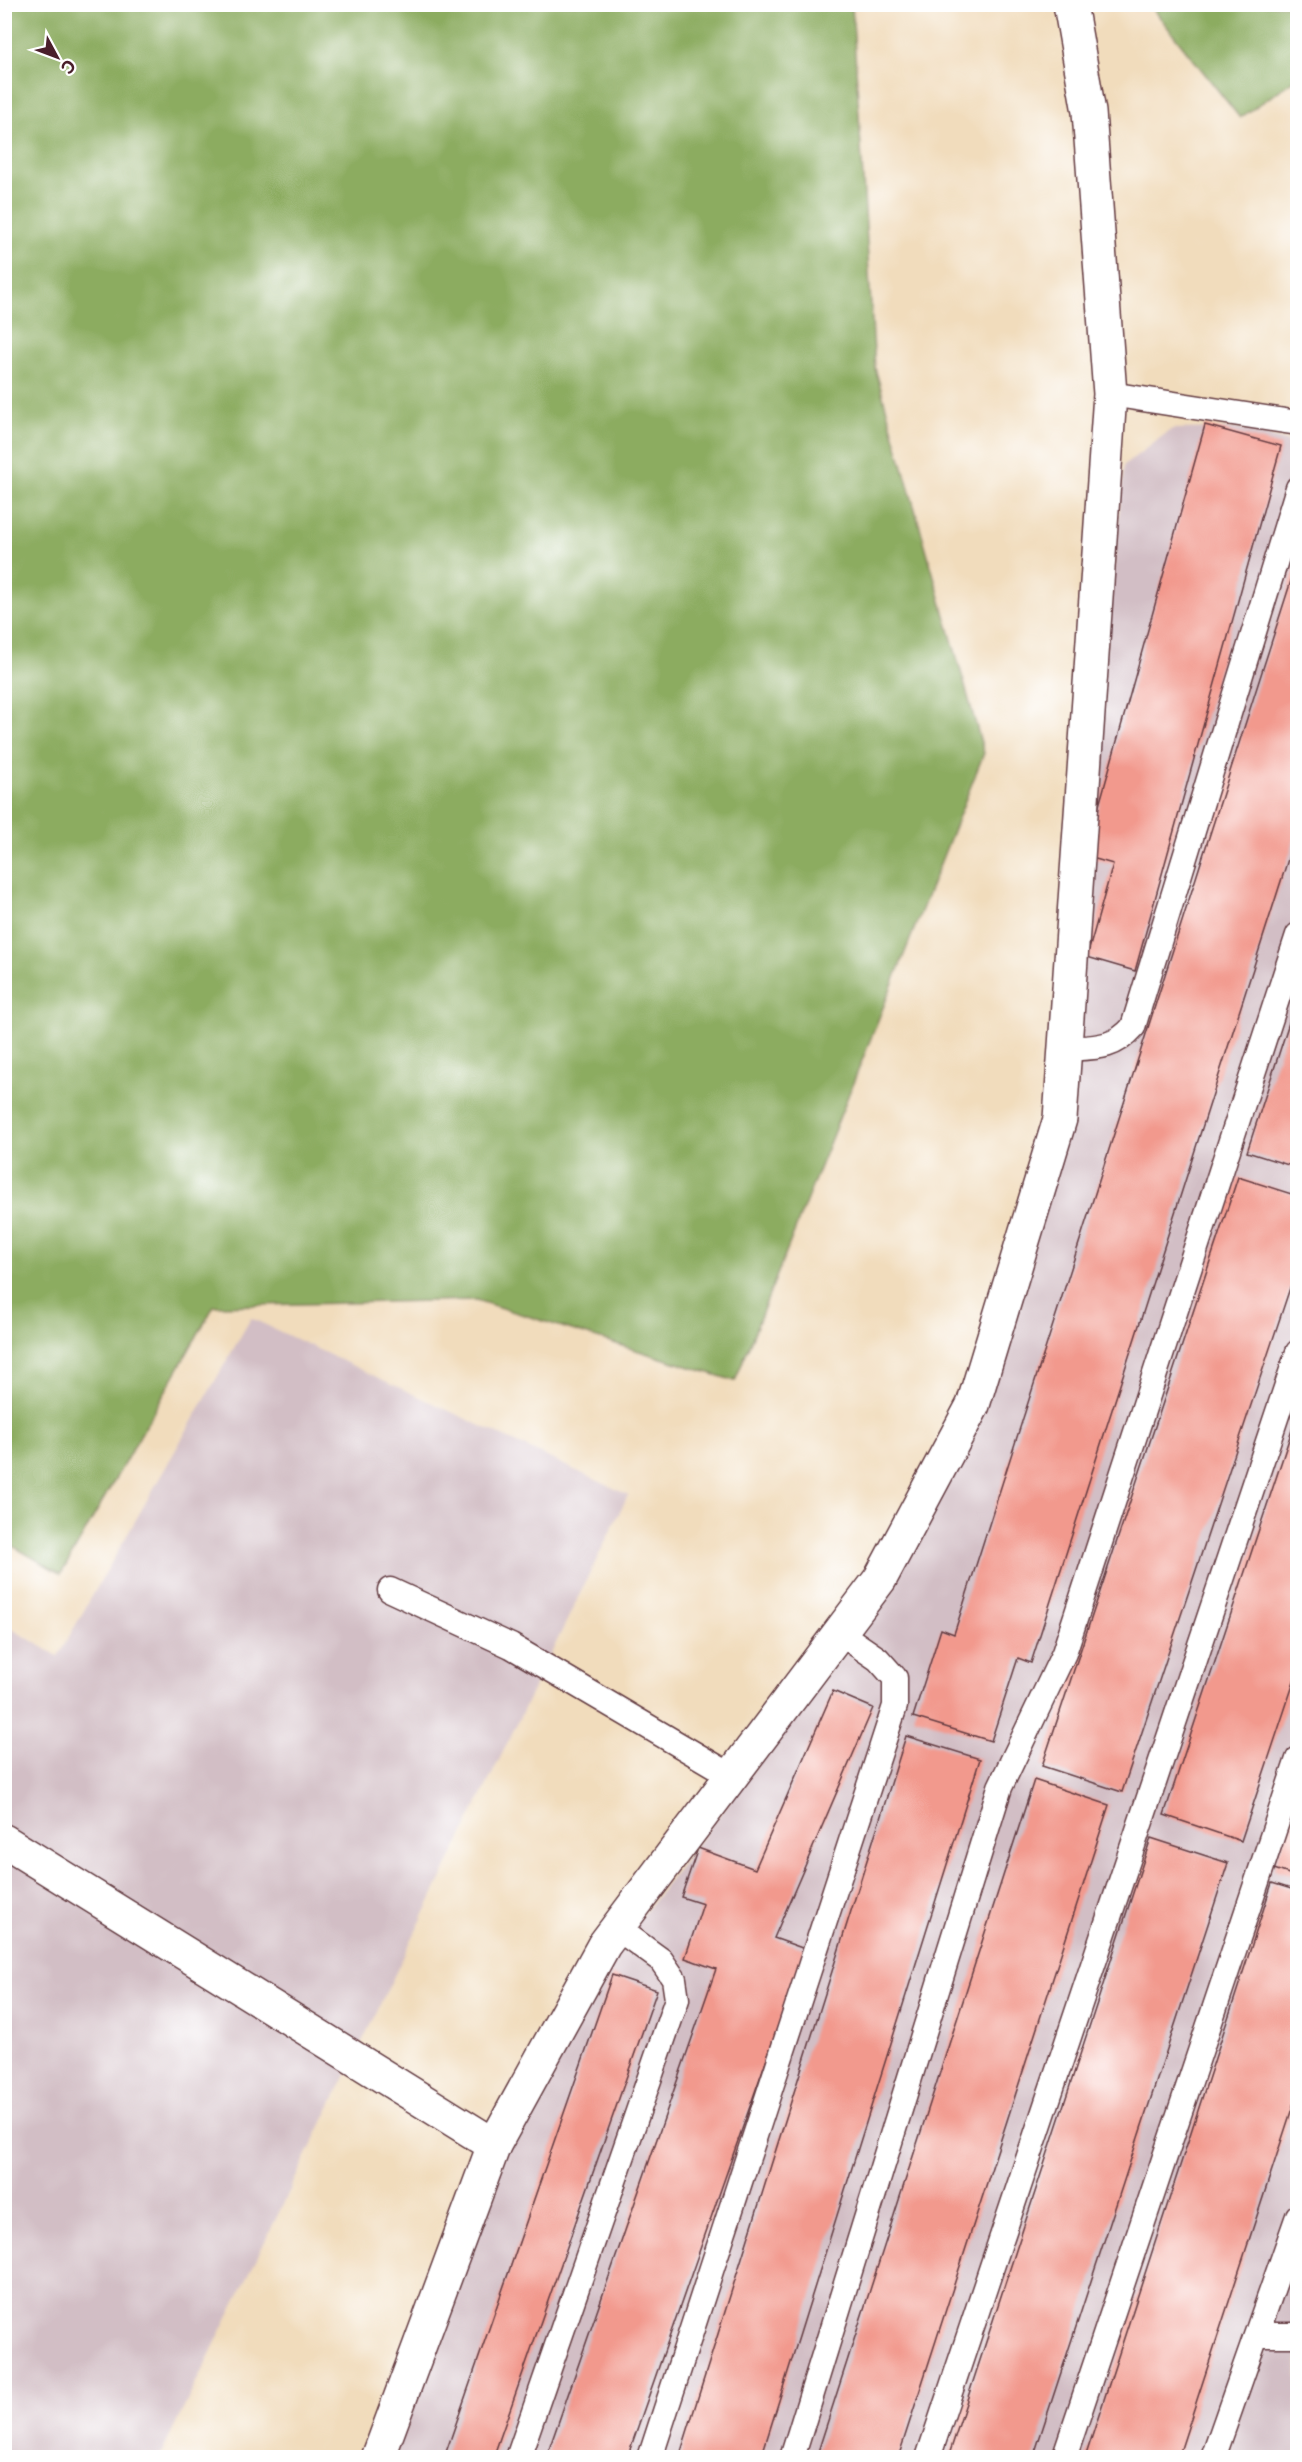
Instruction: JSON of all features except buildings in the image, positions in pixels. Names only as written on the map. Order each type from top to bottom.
[{"type":"street","points":[[378,2457],[494,2145],[604,1945],[880,1579],[973,1405],[1060,1119],[1110,394],[1089,112],[1070,4]]},
{"type":"street","points":[[4,1841],[494,2145]]},
{"type":"lane","points":[[1110,394],[1298,423]]},
{"type":"lane","points":[[1065,1049],[1106,1046],[1122,1040],[1133,1027],[1298,489]]},
{"type":"lane","points":[[792,2457],[1000,1787],[1064,1653],[1298,935]]},
{"type":"lane","points":[[928,2457],[1298,1352]]},
{"type":"lane","points":[[390,1590],[511,1646],[732,1776]]},
{"type":"lane","points":[[650,2457],[895,1706],[895,1678],[878,1659],[840,1633]]},
{"type":"lane","points":[[1064,2457],[1298,1759]]},
{"type":"lane","points":[[518,2457],[677,1999],[674,1978],[661,1960],[617,1929]]},
{"type":"lane","points":[[1213,2457],[1298,2216]]},
{"type":"lane","points":[[1257,2335],[1298,2336]]},
{"type":"shaded area","points":[[1241,428],[1297,444],[1297,2457],[391,2458],[507,2144],[605,1965],[891,1589],[1073,1116],[1093,772],[1124,465],[1172,429]]},
{"type":"shaded area","points":[[251,1318],[628,1495],[160,2457],[5,2458],[5,1625],[58,1656]]},
{"type":"green space","points":[[5,4],[852,5],[875,368],[984,753],[735,1381],[476,1300],[214,1306],[61,1574],[4,1541]]},
{"type":"green space","points":[[1150,5],[1297,5],[1297,78],[1240,118]]}]
